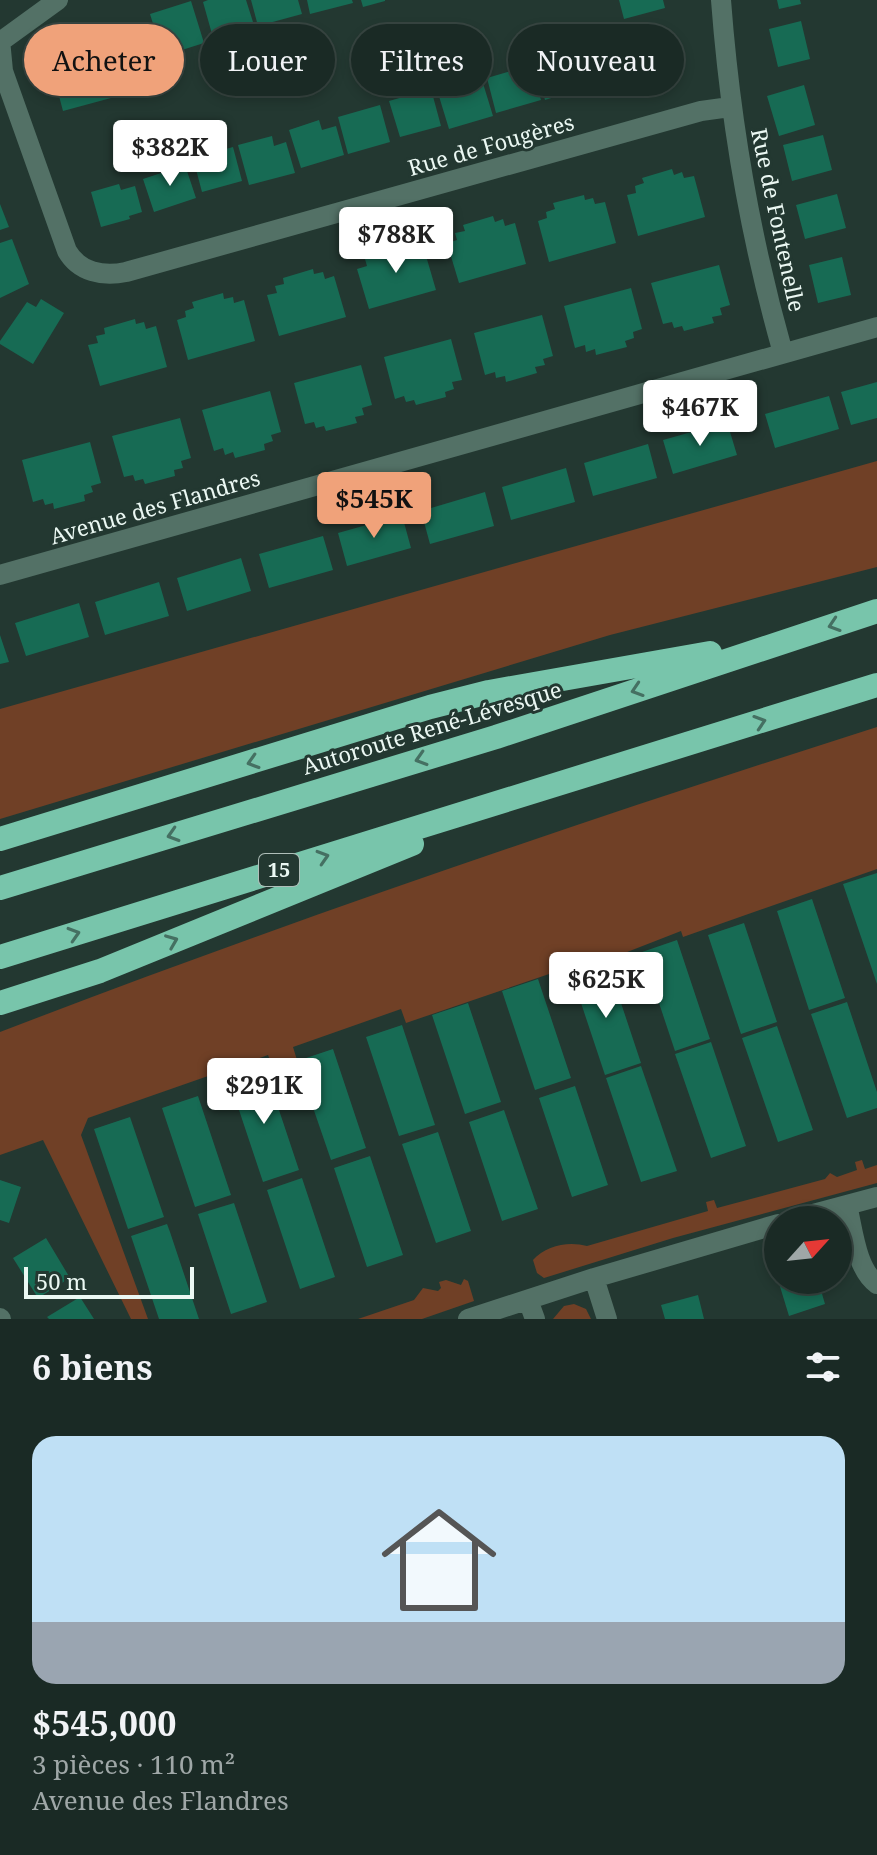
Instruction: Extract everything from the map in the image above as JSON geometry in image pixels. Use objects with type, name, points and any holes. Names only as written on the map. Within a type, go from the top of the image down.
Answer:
[{"type":"highway","name":"Autoroute René-Lévesque","points":[[0,888],[496,737],[877,611]]},
{"type":"highway","points":[[0,839],[397,717],[489,692],[791,639]]},
{"type":"highway","name":"15","points":[[0,957],[877,685]]},
{"type":"highway","points":[[0,1003],[100,971],[559,785]]},
{"type":"street","points":[[0,41],[58,0]]},
{"type":"street","name":"Rue de Fontenelle","points":[[721,0],[730,107],[750,220],[783,353]]},
{"type":"street","name":"Rue de Fougères","points":[[0,41],[3,71],[67,251],[80,266],[104,275],[126,272],[701,111],[730,107]]},
{"type":"street","name":"Avenue des Flandres","points":[[0,575],[877,327]]},
{"type":"street","points":[[843,1206],[877,1197]]},
{"type":"street","points":[[847,1205],[864,1267],[877,1284]]},
{"type":"street","points":[[468,1319],[532,1309],[594,1278],[764,1228]]},
{"type":"street","points":[[594,1278],[607,1319]]},
{"type":"shaded area","points":[[877,461],[877,567],[610,635],[0,819],[0,709]]},
{"type":"shaded area","points":[[877,727],[877,869],[683,937],[681,931],[558,979],[555,972],[406,1023],[401,1009],[293,1047],[297,1060],[273,1068],[268,1055],[88,1118],[81,1135],[148,1319],[131,1319],[43,1140],[0,1155],[0,1032],[436,873]]},
{"type":"shaded area","points":[[862,1160],[865,1169],[877,1165],[877,1183],[792,1206],[764,1206],[764,1213],[544,1278],[537,1273],[533,1260],[551,1248],[565,1244],[587,1246],[708,1211],[706,1202],[714,1200],[717,1208],[825,1179],[830,1173],[837,1177],[857,1170],[855,1162]]},
{"type":"shaded area","points":[[464,1279],[468,1281],[474,1301],[422,1319],[358,1319],[414,1300],[423,1288],[438,1291],[441,1288],[439,1282],[446,1280],[461,1285]]},
{"type":"shaded area","points":[[574,1304],[586,1309],[591,1319],[553,1319],[564,1306]]},
{"type":"building","points":[[246,0],[253,22],[209,24],[203,2]]},
{"type":"building","points":[[251,0],[298,0],[302,14],[257,24]]},
{"type":"building","points":[[307,0],[352,0],[353,3],[310,14]]},
{"type":"building","points":[[361,0],[385,0],[385,1],[363,7]]},
{"type":"building","points":[[619,0],[663,0],[665,8],[624,19]]},
{"type":"building","points":[[777,0],[800,0],[801,4],[779,9]]},
{"type":"building","points":[[191,1],[200,30],[200,44],[184,49],[184,24],[153,24],[150,14]]},
{"type":"building","points":[[801,21],[810,59],[778,67],[769,29]]},
{"type":"building","points":[[508,72],[508,96],[540,96],[541,100],[496,113],[492,96],[492,77]]},
{"type":"building","points":[[804,85],[815,125],[779,136],[767,96]]},
{"type":"building","points":[[59,96],[110,96],[111,98],[63,111]]},
{"type":"building","points":[[406,96],[433,96],[441,126],[400,137],[389,101]]},
{"type":"building","points":[[439,96],[487,96],[493,116],[449,129]]},
{"type":"building","points":[[380,105],[390,142],[348,154],[338,117]]},
{"type":"building","points":[[319,120],[322,130],[336,126],[344,155],[301,168],[289,130]]},
{"type":"building","points":[[823,135],[832,170],[792,181],[783,145]]},
{"type":"building","points":[[272,136],[274,146],[286,142],[295,173],[249,185],[238,145]]},
{"type":"building","points":[[233,147],[242,181],[202,192],[193,158]]},
{"type":"building","points":[[185,165],[196,198],[154,212],[143,179]]},
{"type":"building","points":[[672,169],[674,175],[682,172],[684,178],[694,176],[705,217],[638,236],[627,195],[636,193],[635,186],[644,183],[642,178]]},
{"type":"building","points":[[119,184],[121,190],[135,186],[142,212],[129,216],[130,219],[101,227],[91,192]]},
{"type":"building","points":[[837,194],[846,228],[805,239],[796,205]]},
{"type":"building","points":[[584,195],[585,200],[593,198],[595,204],[605,202],[616,243],[549,262],[538,221],[547,218],[546,212],[555,209],[553,203]]},
{"type":"building","points":[[0,204],[9,227],[0,230]]},
{"type":"building","points":[[493,216],[495,222],[503,219],[505,226],[515,223],[526,264],[459,283],[447,243],[457,240],[455,233],[465,231],[463,225]]},
{"type":"building","points":[[12,239],[29,284],[0,298],[0,243]]},
{"type":"building","points":[[403,242],[405,248],[413,245],[415,251],[424,249],[436,290],[369,309],[357,269],[367,266],[365,259],[374,256],[373,251]]},
{"type":"building","points":[[842,257],[851,295],[818,303],[809,265]]},
{"type":"building","points":[[719,265],[730,305],[720,308],[722,315],[712,317],[714,323],[684,331],[682,326],[674,328],[672,322],[663,324],[651,283]]},
{"type":"building","points":[[313,269],[314,274],[323,272],[325,279],[334,276],[346,317],[279,336],[267,295],[277,293],[275,286],[284,284],[283,278]]},
{"type":"building","points":[[631,288],[642,329],[633,332],[634,338],[625,341],[627,347],[596,355],[595,349],[586,352],[585,345],[575,348],[564,306]]},
{"type":"building","points":[[223,293],[224,299],[233,297],[234,303],[244,300],[255,341],[188,360],[177,320],[186,317],[185,311],[194,308],[192,302]]},
{"type":"building","points":[[41,299],[64,313],[33,364],[0,344],[0,341],[27,302],[36,307]]},
{"type":"building","points":[[542,315],[553,356],[543,359],[545,365],[535,367],[537,373],[506,382],[505,376],[496,378],[495,372],[485,375],[474,333]]},
{"type":"building","points":[[135,319],[136,324],[144,322],[146,329],[156,326],[167,367],[100,386],[88,345],[98,343],[96,336],[105,334],[104,328]]},
{"type":"building","points":[[451,339],[462,380],[452,382],[454,389],[445,392],[446,397],[416,405],[414,400],[406,402],[404,396],[395,399],[384,357]]},
{"type":"building","points":[[361,365],[372,405],[362,408],[364,415],[355,417],[357,423],[326,431],[324,426],[316,428],[314,422],[305,424],[294,383]]},
{"type":"building","points":[[877,382],[877,418],[851,425],[841,392]]},
{"type":"building","points":[[270,391],[281,432],[271,435],[273,441],[264,444],[265,450],[235,458],[233,452],[225,455],[223,448],[214,451],[202,410]]},
{"type":"building","points":[[829,396],[839,429],[775,448],[765,414]]},
{"type":"building","points":[[180,418],[191,458],[181,461],[183,468],[174,470],[175,476],[145,484],[143,479],[135,481],[133,475],[124,477],[112,436]]},
{"type":"building","points":[[727,422],[737,455],[673,474],[663,440]]},
{"type":"building","points":[[90,442],[101,483],[91,486],[93,492],[84,495],[85,501],[54,509],[53,503],[45,505],[43,499],[33,502],[22,460]]},
{"type":"building","points":[[648,444],[657,478],[593,496],[584,463]]},
{"type":"building","points":[[566,468],[575,502],[511,520],[502,487]]},
{"type":"building","points":[[485,492],[494,526],[430,544],[421,511]]},
{"type":"building","points":[[402,515],[411,548],[347,566],[338,533]]},
{"type":"building","points":[[323,536],[333,570],[269,588],[259,554]]},
{"type":"building","points":[[241,558],[251,591],[187,611],[177,578]]},
{"type":"building","points":[[159,582],[169,616],[105,635],[95,602]]},
{"type":"building","points":[[79,603],[89,637],[26,656],[15,623]]},
{"type":"building","points":[[0,635],[9,662],[0,664]]},
{"type":"building","points":[[877,873],[877,984],[843,884]]},
{"type":"building","points":[[812,899],[845,998],[809,1010],[777,911]]},
{"type":"building","points":[[744,923],[777,1022],[741,1034],[708,935]]},
{"type":"building","points":[[677,940],[710,1039],[675,1051],[642,952]]},
{"type":"building","points":[[608,964],[641,1063],[605,1075],[572,976]]},
{"type":"building","points":[[538,979],[571,1078],[535,1090],[502,991]]},
{"type":"building","points":[[847,1002],[877,1092],[877,1108],[847,1118],[811,1014]]},
{"type":"building","points":[[468,1003],[501,1102],[465,1114],[432,1015]]},
{"type":"building","points":[[402,1025],[435,1125],[399,1136],[366,1037]]},
{"type":"building","points":[[777,1026],[813,1130],[778,1142],[742,1038]]},
{"type":"building","points":[[711,1042],[746,1146],[711,1158],[675,1054]]},
{"type":"building","points":[[333,1049],[366,1148],[331,1160],[297,1061]]},
{"type":"building","points":[[641,1066],[677,1171],[641,1182],[606,1078]]},
{"type":"building","points":[[266,1071],[299,1170],[263,1182],[230,1083]]},
{"type":"building","points":[[575,1086],[608,1185],[572,1197],[539,1098]]},
{"type":"building","points":[[198,1096],[231,1195],[195,1207],[162,1108]]},
{"type":"building","points":[[504,1110],[538,1209],[502,1221],[469,1122]]},
{"type":"building","points":[[130,1117],[164,1217],[128,1229],[94,1129]]},
{"type":"building","points":[[438,1132],[471,1231],[436,1243],[402,1144]]},
{"type":"building","points":[[370,1156],[403,1255],[367,1267],[334,1168]]},
{"type":"building","points":[[302,1178],[335,1277],[300,1289],[267,1190]]},
{"type":"building","points":[[0,1180],[21,1187],[9,1223],[0,1220]]},
{"type":"building","points":[[234,1203],[267,1302],[231,1314],[198,1214]]},
{"type":"building","points":[[167,1224],[199,1319],[159,1319],[131,1236]]},
{"type":"building","points":[[46,1238],[70,1278],[38,1298],[13,1258]]},
{"type":"building","points":[[782,1294],[822,1294],[825,1304],[789,1316]]},
{"type":"building","points":[[698,1295],[704,1319],[665,1319],[661,1305]]},
{"type":"building","points":[[80,1297],[94,1319],[47,1317]]}]
